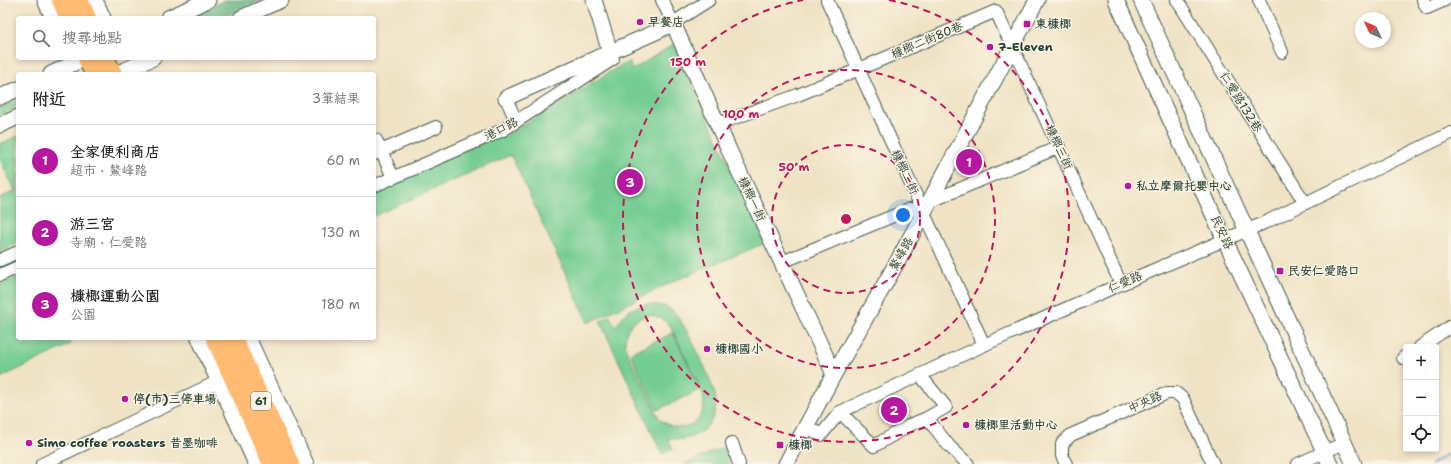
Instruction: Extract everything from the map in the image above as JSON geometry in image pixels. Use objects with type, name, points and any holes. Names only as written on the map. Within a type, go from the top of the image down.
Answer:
[{"type":"highway","points":[[62,0],[69,16]]},
{"type":"highway","points":[[78,0],[85,16]]},
{"type":"highway","points":[[107,60],[121,70]]},
{"type":"highway","points":[[80,62],[92,72]]},
{"type":"highway","name":"61","points":[[217,340],[273,464]]},
{"type":"highway","name":"61","points":[[233,340],[289,464]]},
{"type":"street","points":[[45,0],[53,16]]},
{"type":"street","points":[[95,0],[102,16]]},
{"type":"street","points":[[172,16],[208,0]]},
{"type":"street","points":[[245,16],[281,0]]},
{"type":"street","points":[[594,0],[610,52]]},
{"type":"street","name":"槺榔一街","points":[[662,0],[834,374]]},
{"type":"street","points":[[516,121],[506,98],[658,31],[710,0]]},
{"type":"street","name":"槺榔二街","points":[[827,0],[858,69],[926,207],[984,344]]},
{"type":"street","name":"鰲峰路","points":[[786,464],[1037,0]]},
{"type":"street","name":"民安路","points":[[1116,0],[1327,458]]},
{"type":"street","name":"民安路","points":[[1141,0],[1354,464]]},
{"type":"street","name":"仁愛路132巷","points":[[1177,0],[1305,203]]},
{"type":"street","points":[[1259,0],[1282,52]]},
{"type":"street","points":[[1423,0],[1427,8],[1445,0]]},
{"type":"street","name":"槺榔二街80巷","points":[[718,124],[798,95],[996,10]]},
{"type":"street","name":"槺榔三街","points":[[996,10],[1121,284]]},
{"type":"street","name":"港口路","points":[[376,185],[503,130],[613,59],[610,52]]},
{"type":"street","points":[[121,70],[147,60]]},
{"type":"street","points":[[57,72],[80,62]]},
{"type":"street","points":[[0,98],[16,90]]},
{"type":"street","points":[[393,177],[377,148],[436,127]]},
{"type":"street","name":"仁愛路","points":[[806,426],[821,435],[840,412],[984,344],[1246,230],[1451,133]]},
{"type":"street","points":[[782,262],[910,209],[926,207],[1059,146]]},
{"type":"street","points":[[0,260],[16,253]]},
{"type":"street","points":[[0,275],[16,268]]},
{"type":"street","points":[[1424,344],[1451,326]]},
{"type":"street","points":[[200,340],[256,464]]},
{"type":"street","points":[[249,340],[306,464]]},
{"type":"street","points":[[840,412],[874,446],[912,424],[928,418],[946,406],[920,374]]},
{"type":"street","points":[[42,464],[218,381]]},
{"type":"street","name":"中央路","points":[[1066,464],[1062,456],[1062,444],[1071,435],[1167,393],[1176,393],[1183,399],[1213,464]]},
{"type":"street","points":[[928,418],[949,446],[968,464]]},
{"type":"street","points":[[732,443],[739,464]]},
{"type":"street","points":[[1298,464],[1327,458],[1344,443]]},
{"type":"green space","points":[[224,0],[262,0],[226,16],[196,16]]},
{"type":"green space","points":[[674,44],[765,243],[672,282],[588,323],[511,155],[376,215],[376,188],[502,134],[504,137],[629,61],[632,70]]},
{"type":"green space","points":[[16,101],[16,107],[0,115],[0,108]]},
{"type":"green space","points":[[16,137],[16,244],[0,252],[0,198],[15,191],[0,159],[0,144]]},
{"type":"green space","points":[[16,277],[16,340],[70,340],[71,344],[0,378],[0,284]]},
{"type":"green space","points":[[650,304],[665,307],[673,311],[678,317],[711,382],[716,401],[715,410],[708,426],[694,436],[677,439],[668,438],[673,449],[662,454],[600,321],[610,316],[616,327],[626,313],[634,308]],"holes":[[[650,315],[661,318],[670,325],[702,391],[704,401],[703,411],[699,418],[692,424],[685,427],[676,427],[659,418],[625,345],[625,339],[629,328],[638,319]]]},
{"type":"green space","points":[[673,333],[700,390],[657,410],[630,353]]},
{"type":"green space","points":[[724,447],[729,464],[684,464]]},
{"type":"waterway","points":[[1432,464],[1451,452]]},
{"type":"place","name":"早餐店","points":[[640,22]]},
{"type":"place","name":"東槺榔","points":[[1027,24]]},
{"type":"place","name":"7-Eleven","points":[[990,47]]},
{"type":"place","name":"全家便利商店","points":[[969,162]]},
{"type":"place","name":"槺榔運動公園","points":[[630,182]]},
{"type":"place","name":"私立摩爾托嬰中心","points":[[1128,186]]},
{"type":"place","name":"民安仁愛路口","points":[[1280,271]]},
{"type":"place","name":"槺榔國小","points":[[707,349]]},
{"type":"place","name":"停(市)三停車場","points":[[125,399]]},
{"type":"place","name":"游三宮","points":[[894,410]]},
{"type":"place","name":"槺榔里活動中心","points":[[966,425]]},
{"type":"place","name":"Simo coffee roasters 昔墨咖啡","points":[[29,443]]},
{"type":"place","name":"槺榔","points":[[780,445]]}]
